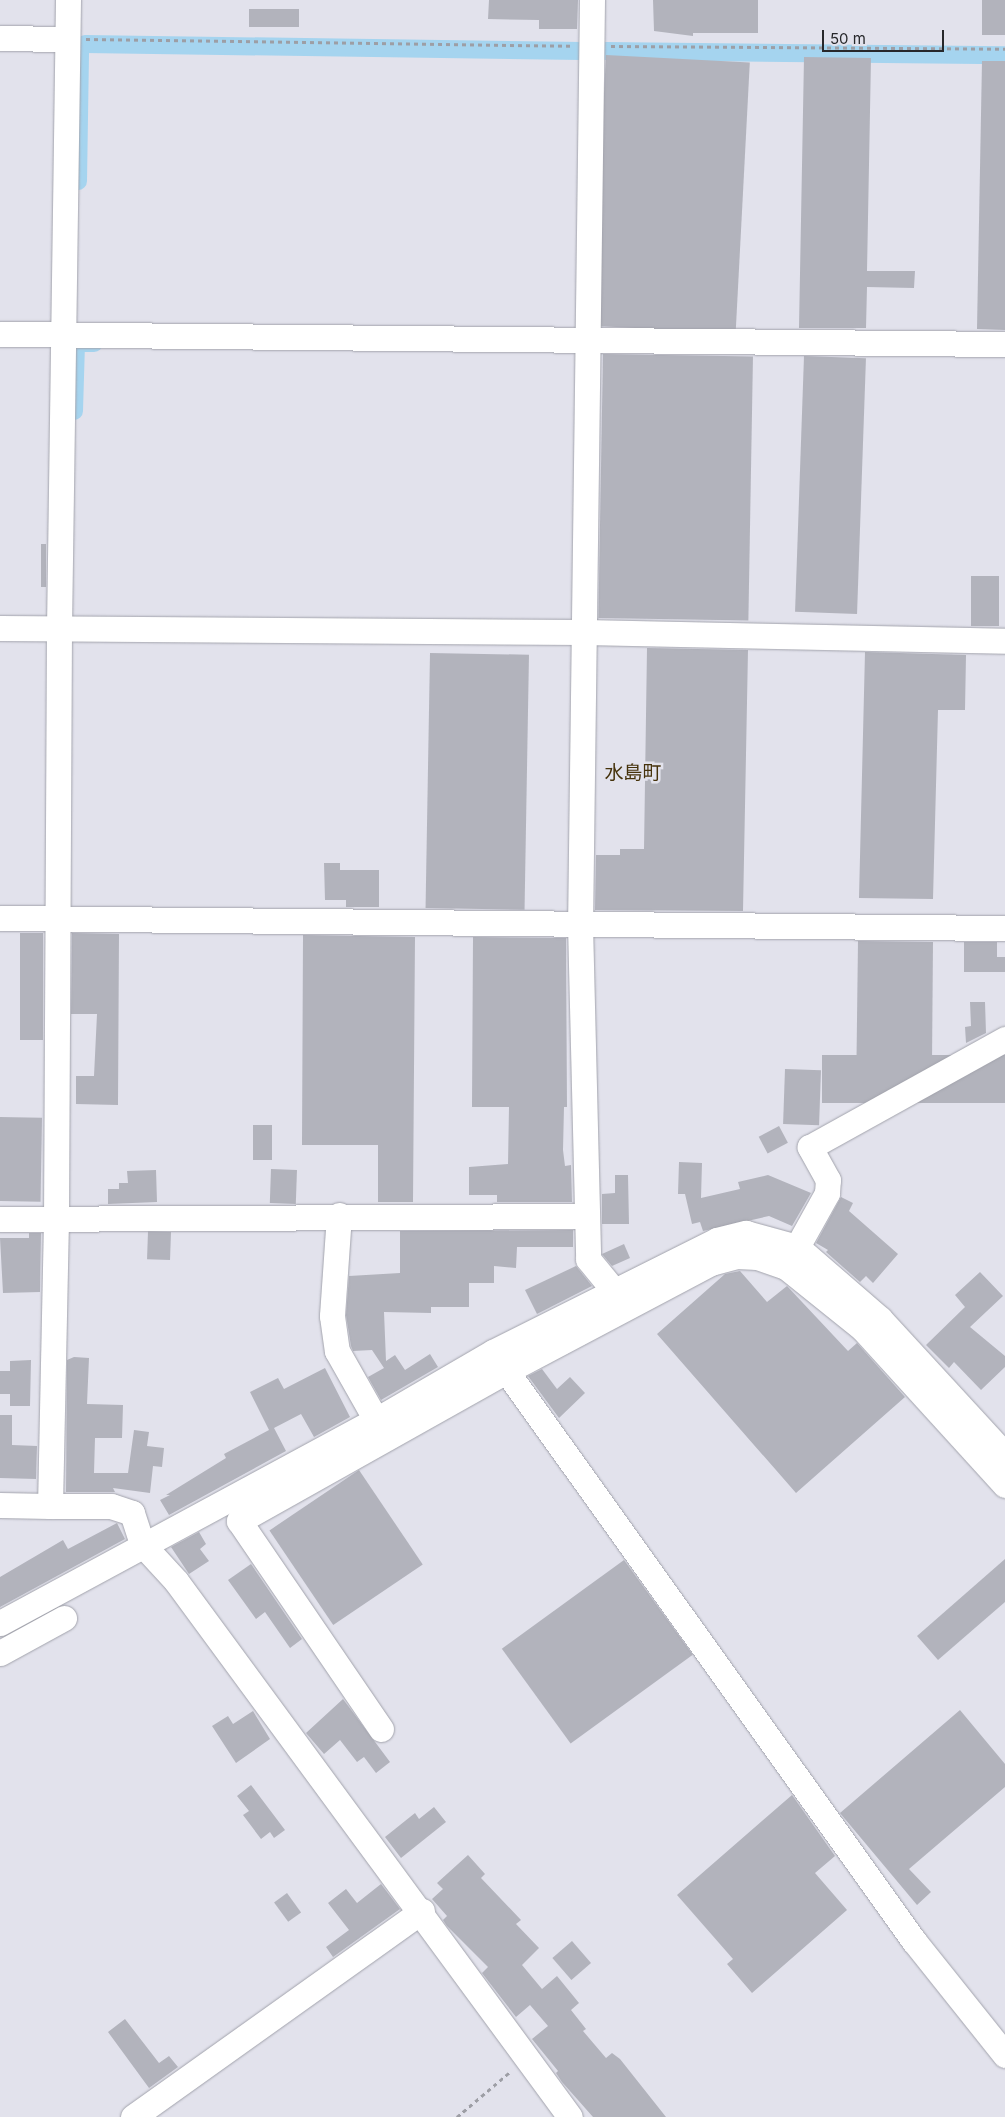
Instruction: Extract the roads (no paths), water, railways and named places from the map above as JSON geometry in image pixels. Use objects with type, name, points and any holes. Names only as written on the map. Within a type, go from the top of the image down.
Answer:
[{"type":"street","points":[[50,1506],[56,1220],[56,919],[68,0]]},
{"type":"street","points":[[592,0],[589,46],[580,924],[588,1259],[615,1292]]},
{"type":"street","points":[[0,38],[67,39]]},
{"type":"street","points":[[0,334],[1005,344]]},
{"type":"street","points":[[0,628],[584,632],[1005,641]]},
{"type":"street","points":[[0,918],[1005,928]]},
{"type":"street","points":[[0,1623],[142,1544],[376,1420],[711,1263],[769,1247],[827,1193],[828,1180],[810,1147],[1005,1039]]},
{"type":"street","points":[[0,1219],[56,1220],[339,1215],[586,1216]]},
{"type":"street","points":[[339,1215],[332,1316],[337,1351],[376,1420]]},
{"type":"street","points":[[381,1729],[239,1522],[615,1292],[717,1240],[746,1233],[880,1318],[1005,1455]]},
{"type":"street","points":[[769,1247],[786,1267],[863,1329],[1005,1485]]},
{"type":"street","points":[[499,1362],[914,1941],[1005,2055]]},
{"type":"street","points":[[0,1505],[111,1506],[132,1513],[142,1544],[176,1581],[422,1911],[570,2117]]},
{"type":"street","points":[[0,1653],[64,1618]]},
{"type":"street","points":[[133,2117],[422,1911]]},
{"type":"waterway","points":[[85,44],[582,51]]},
{"type":"waterway","points":[[606,51],[1005,55]]},
{"type":"waterway","points":[[78,181],[80,52]]},
{"type":"waterway","points":[[74,411],[76,343],[94,343]]},
{"type":"district","name":"水島町","points":[[633,773]]}]
